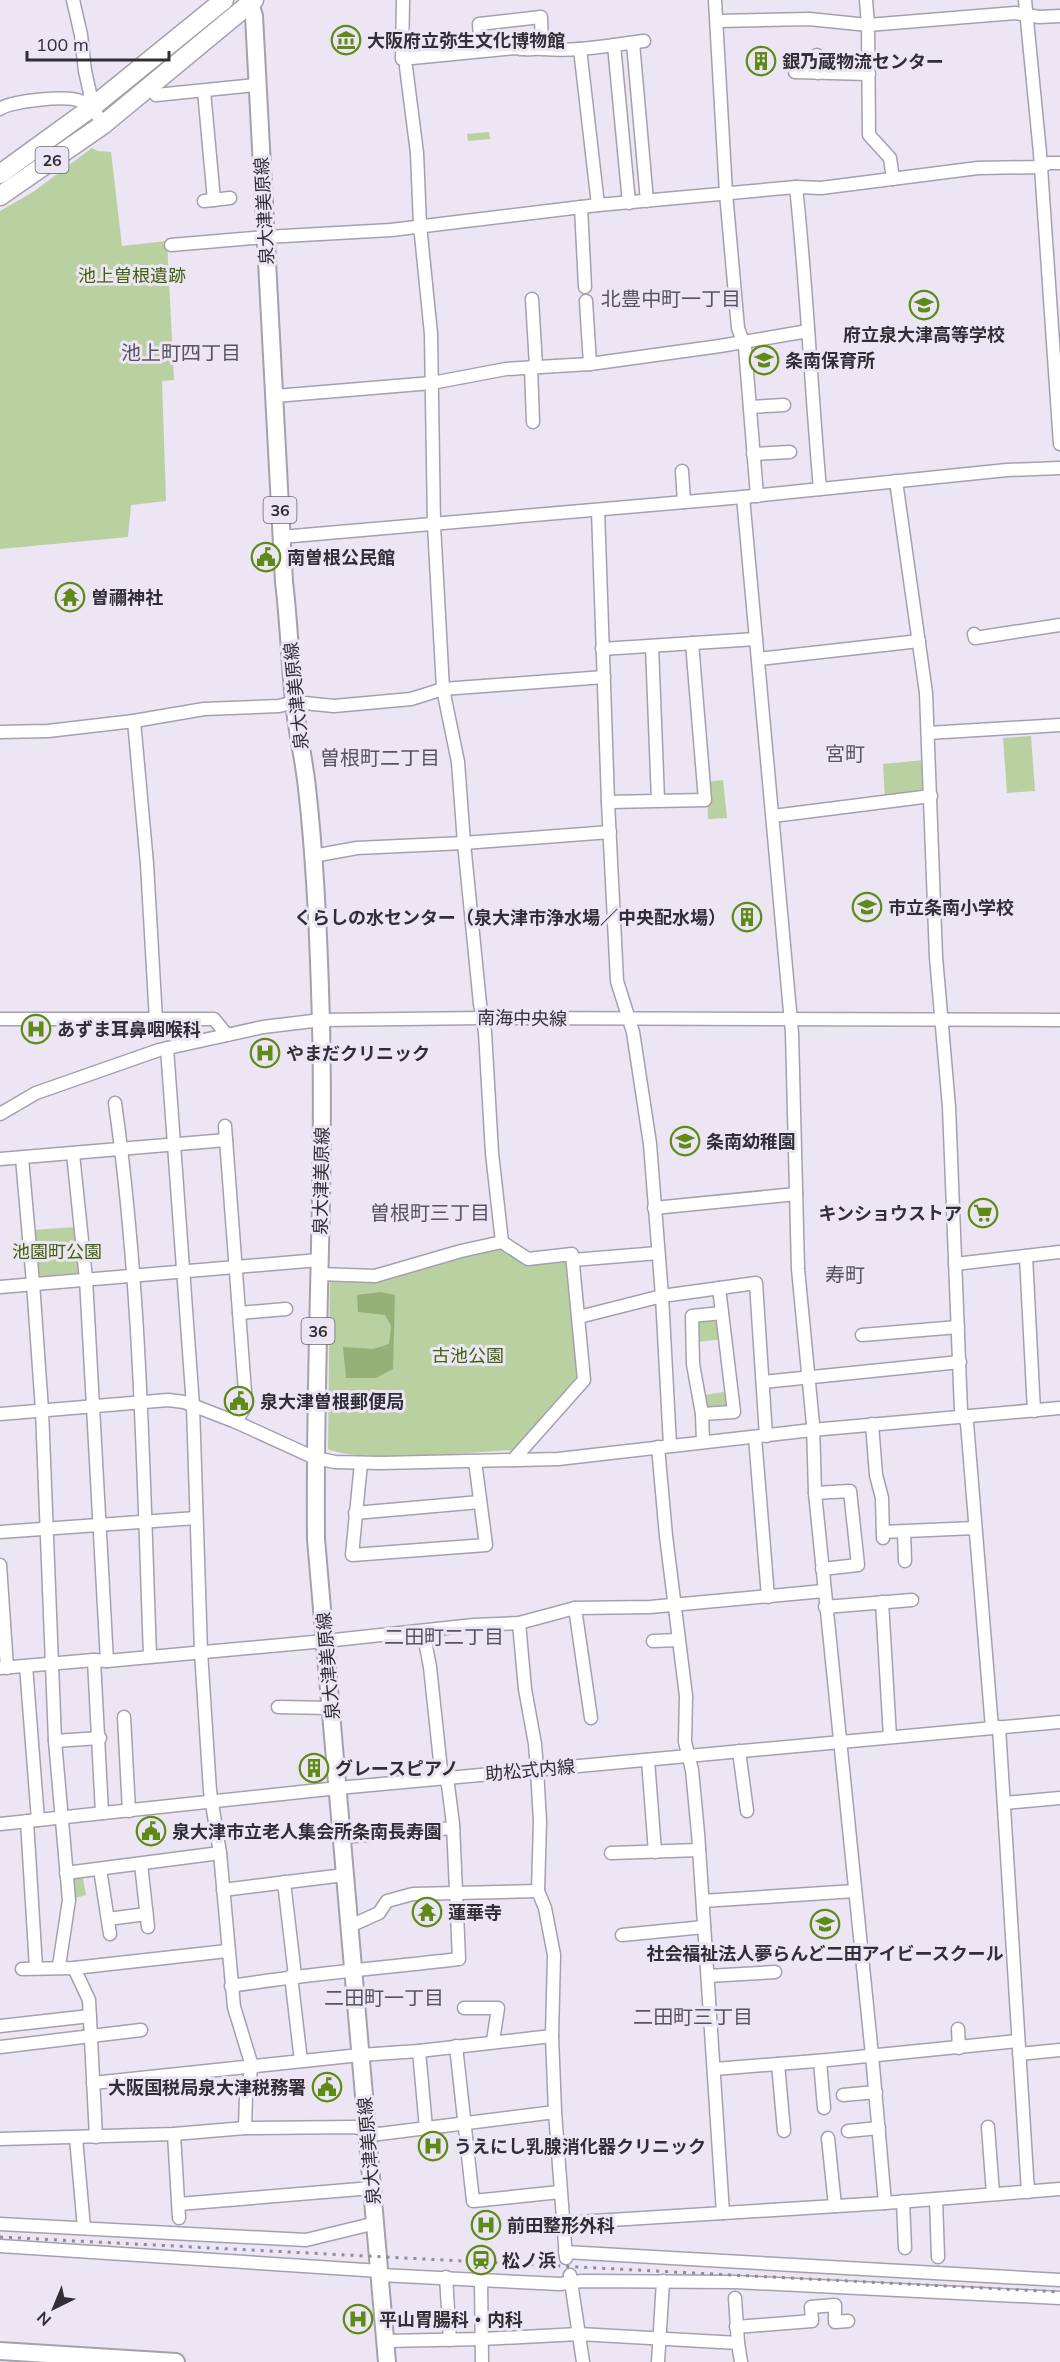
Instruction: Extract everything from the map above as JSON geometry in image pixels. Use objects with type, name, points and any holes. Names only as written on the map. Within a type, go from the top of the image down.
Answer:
[{"type":"highway","name":"26","points":[[0,174],[224,0]]},
{"type":"highway","name":"26","points":[[0,196],[104,124],[251,1]]},
{"type":"main road","name":"泉大津美原線","points":[[251,1],[254,16],[281,537],[294,702],[307,787],[313,856],[321,1020],[316,1539],[387,2362]]},
{"type":"main road","points":[[0,2351],[176,2362]]},
{"type":"street","points":[[73,0],[81,35],[90,106]]},
{"type":"street","points":[[404,0],[402,59],[516,48],[526,51],[542,49],[558,51],[638,42],[647,201]]},
{"type":"street","points":[[715,0],[726,193],[738,328],[744,342],[756,496]]},
{"type":"street","points":[[866,0],[869,135],[890,158],[893,179]]},
{"type":"street","points":[[1025,0],[1040,167],[1060,444]]},
{"type":"street","points":[[717,21],[809,19],[868,25],[1015,13],[1039,17],[1060,16]]},
{"type":"street","points":[[482,51],[479,24],[541,17],[542,49]]},
{"type":"street","points":[[614,45],[629,203]]},
{"type":"street","points":[[580,49],[598,206]]},
{"type":"street","points":[[817,55],[818,73]]},
{"type":"street","points":[[406,67],[417,153],[420,225],[430,324],[434,525],[443,689],[458,762],[492,1154],[502,1242]]},
{"type":"street","points":[[795,72],[869,74]]},
{"type":"street","points":[[153,84],[156,96],[256,84]]},
{"type":"street","points":[[204,92],[215,154],[209,200],[230,198]]},
{"type":"street","points":[[0,110],[5,105],[17,103],[73,98],[90,106],[104,124]]},
{"type":"street","points":[[171,245],[391,230],[581,207],[796,187],[821,188],[978,168],[1040,167],[1049,163],[1060,163]]},
{"type":"street","points":[[796,187],[820,489]]},
{"type":"street","points":[[581,207],[585,287]]},
{"type":"street","points":[[532,299],[538,322],[533,422]]},
{"type":"street","points":[[586,301],[590,364]]},
{"type":"street","points":[[275,396],[432,383],[494,370],[590,364],[744,342],[808,330]]},
{"type":"street","points":[[750,408],[784,405]]},
{"type":"street","points":[[753,454],[790,452]]},
{"type":"street","points":[[281,537],[756,496],[1007,470],[1060,468]]},
{"type":"street","points":[[682,471],[684,502]]},
{"type":"street","points":[[896,481],[919,641],[928,733],[936,957],[949,1107],[961,1411],[967,1423],[975,1528],[1004,1803],[1028,2192]]},
{"type":"street","points":[[743,497],[792,1033],[798,1269],[815,1493],[876,2092],[885,2203]]},
{"type":"street","points":[[598,510],[617,981],[630,1020],[650,1144],[662,1296],[664,1446],[674,1606],[686,1696],[685,1742],[692,1770],[699,1850],[723,2212]]},
{"type":"street","points":[[974,634],[975,638],[1060,625]]},
{"type":"street","points":[[602,649],[756,639]]},
{"type":"street","points":[[759,659],[919,641]]},
{"type":"street","points":[[608,802],[705,800],[692,643]]},
{"type":"street","points":[[652,646],[658,800]]},
{"type":"street","points":[[0,732],[48,731],[134,721],[193,710],[279,706],[294,702],[334,706],[411,699],[443,689],[604,677]]},
{"type":"street","points":[[134,721],[147,864],[156,1020]]},
{"type":"street","points":[[928,733],[1060,725]]},
{"type":"street","points":[[773,816],[931,796]]},
{"type":"street","points":[[313,856],[357,848],[610,832]]},
{"type":"street","name":"南海中央線","points":[[0,1114],[36,1093],[167,1048],[263,1027],[321,1020],[943,1018],[1060,1020]]},
{"type":"street","points":[[0,1019],[214,1019],[227,1035]]},
{"type":"street","points":[[167,1048],[193,1406],[201,1652],[212,1801],[220,1853],[227,1951],[234,2007],[252,2066],[246,2095],[245,2128]]},
{"type":"street","points":[[115,1103],[133,1275],[141,1402],[150,1656]]},
{"type":"street","points":[[225,1126],[246,1404],[236,1422]]},
{"type":"street","points":[[0,1159],[226,1140]]},
{"type":"street","points":[[73,1154],[86,1279],[99,1527],[102,1814]]},
{"type":"street","points":[[22,1158],[42,1410],[55,1741],[69,1900],[59,1966]]},
{"type":"street","points":[[654,1208],[796,1194]]},
{"type":"street","points":[[0,1287],[235,1267],[319,1267],[375,1276],[461,1251],[502,1242],[528,1259],[572,1254],[584,1380],[513,1460]]},
{"type":"street","points":[[955,1264],[1060,1252]]},
{"type":"street","points":[[573,1260],[658,1253]]},
{"type":"street","points":[[1026,1256],[1034,1411]]},
{"type":"street","points":[[579,1317],[662,1296],[756,1283],[763,1382],[761,1436],[768,1597]]},
{"type":"street","points":[[702,1414],[734,1412],[719,1288]]},
{"type":"street","points":[[238,1313],[286,1309]]},
{"type":"street","points":[[703,1442],[702,1414],[693,1364],[692,1316],[722,1313]]},
{"type":"street","points":[[862,1335],[958,1327]]},
{"type":"street","points":[[763,1382],[960,1362]]},
{"type":"street","points":[[0,1414],[168,1400],[184,1402],[236,1422],[315,1458],[335,1462],[361,1463],[558,1459],[812,1430],[1060,1408]]},
{"type":"street","points":[[872,1424],[876,1475],[882,1498],[883,1536],[904,1532],[975,1528]]},
{"type":"street","points":[[361,1463],[352,1555],[486,1545],[475,1461]]},
{"type":"street","points":[[815,1493],[850,1491],[858,1565],[822,1569]]},
{"type":"street","points":[[355,1513],[480,1502]]},
{"type":"street","points":[[0,1532],[99,1527],[196,1518]]},
{"type":"street","points":[[904,1532],[905,1561]]},
{"type":"street","points":[[0,1565],[3,1668],[325,1641],[474,1625],[519,1623],[575,1608],[674,1606],[824,1591]]},
{"type":"street","points":[[825,1607],[912,1600]]},
{"type":"street","points":[[882,1602],[890,1737]]},
{"type":"street","points":[[575,1608],[591,1718]]},
{"type":"street","points":[[519,1623],[525,1689],[535,1744],[537,1770],[540,1821],[538,1891],[545,1908],[554,1955],[552,2036],[555,2112],[566,2255],[732,2260],[1060,2280]]},
{"type":"street","points":[[231,1986],[293,1976],[459,1959],[453,1827],[446,1778],[441,1770],[430,1667],[423,1631]]},
{"type":"street","points":[[653,1641],[678,1640]]},
{"type":"street","points":[[26,1666],[33,1821],[36,1968]]},
{"type":"street","points":[[278,1707],[331,1708]]},
{"type":"street","points":[[124,1717],[129,1811]]},
{"type":"street","name":"助松式内線","points":[[0,1824],[338,1788],[1060,1722]]},
{"type":"street","points":[[55,1741],[100,1738]]},
{"type":"street","points":[[739,1751],[747,1811]]},
{"type":"street","points":[[648,1760],[655,1852]]},
{"type":"street","points":[[1004,1803],[1060,1798]]},
{"type":"street","points":[[342,1837],[453,1827]]},
{"type":"street","points":[[611,1853],[699,1850]]},
{"type":"street","points":[[66,1873],[220,1853]]},
{"type":"street","points":[[141,1863],[148,1927]]},
{"type":"street","points":[[100,1869],[110,1934]]},
{"type":"street","points":[[223,1890],[344,1875]]},
{"type":"street","points":[[284,1882],[301,2061]]},
{"type":"street","points":[[350,1926],[379,1913],[387,1901],[413,1894],[538,1891]]},
{"type":"street","points":[[703,1901],[855,1891]]},
{"type":"street","points":[[108,1919],[146,1914]]},
{"type":"street","points":[[622,1935],[705,1927]]},
{"type":"street","points":[[22,1969],[59,1966],[74,1968],[227,1951]]},
{"type":"street","points":[[74,1968],[89,2000],[96,2137]]},
{"type":"street","points":[[708,1976],[775,1972]]},
{"type":"street","points":[[464,2008],[498,2008],[494,2041]]},
{"type":"street","points":[[0,2026],[90,2016]]},
{"type":"street","points":[[0,2047],[141,2030]]},
{"type":"street","points":[[958,2030],[959,2048]]},
{"type":"street","points":[[93,2083],[552,2036]]},
{"type":"street","points":[[456,2046],[473,2200],[560,2192]]},
{"type":"street","points":[[715,2069],[959,2048],[1019,2047],[1060,2050]]},
{"type":"street","points":[[419,2051],[426,2128]]},
{"type":"street","points":[[820,2061],[824,2108]]},
{"type":"street","points":[[778,2064],[784,2131]]},
{"type":"street","points":[[843,2095],[876,2092]]},
{"type":"street","points":[[0,2139],[174,2134],[245,2128],[355,2127],[367,2132],[379,2133],[555,2112]]},
{"type":"street","points":[[988,2127],[993,2194]]},
{"type":"street","points":[[848,2130],[879,2128]]},
{"type":"street","points":[[174,2134],[179,2218]]},
{"type":"street","points":[[76,2138],[84,2228]]},
{"type":"street","points":[[828,2138],[835,2206]]},
{"type":"street","points":[[179,2204],[372,2188]]},
{"type":"street","points":[[562,2223],[885,2203],[1060,2189]]},
{"type":"street","points":[[936,2199],[938,2257]]},
{"type":"street","points":[[903,2201],[905,2248]]},
{"type":"street","points":[[0,2224],[306,2240],[376,2223]]},
{"type":"street","points":[[0,2246],[561,2284],[571,2279],[732,2282],[1060,2298]]},
{"type":"street","points":[[732,2260],[732,2282]]},
{"type":"street","points":[[446,2277],[450,2340]]},
{"type":"street","points":[[571,2279],[583,2362]]},
{"type":"street","points":[[481,2280],[482,2362]]},
{"type":"street","points":[[658,2362],[663,2281]]},
{"type":"street","points":[[735,2298],[741,2362]]},
{"type":"street","points":[[736,2327],[812,2321],[811,2307],[835,2305],[835,2322],[848,2321]]},
{"type":"street","points":[[386,2341],[579,2334],[738,2343]]},
{"type":"green space","points":[[489,132],[490,139],[468,141],[467,134]]},
{"type":"green space","name":"池上曽根遺跡","points":[[92,148],[111,152],[122,246],[167,241],[174,380],[162,381],[166,501],[131,505],[128,537],[0,549],[0,211],[33,192]]},
{"type":"green space","points":[[1031,736],[1035,791],[1007,793],[1003,738]]},
{"type":"green space","points":[[924,760],[924,795],[885,799],[883,764]]},
{"type":"green space","points":[[723,780],[727,818],[708,819],[707,782]]},
{"type":"green space","name":"池園町公園","points":[[75,1227],[81,1271],[79,1276],[37,1277],[33,1230]]},
{"type":"green space","name":"古池公園","points":[[497,1248],[567,1259],[579,1377],[515,1450],[389,1456],[342,1453],[328,1449],[330,1278]]},
{"type":"green space","points":[[381,1292],[395,1295],[393,1369],[376,1378],[346,1378],[343,1347],[373,1349],[389,1344],[391,1326],[385,1315],[358,1312],[357,1295]]},
{"type":"green space","points":[[721,1318],[723,1339],[698,1342],[695,1321]]},
{"type":"green space","points":[[729,1391],[731,1411],[706,1412],[705,1395]]},
{"type":"green space","points":[[82,1873],[86,1895],[75,1898],[71,1874]]},
{"type":"railway","points":[[0,2237],[1060,2292]]},
{"type":"place","name":"大阪府立弥生文化博物館","points":[[346,40]]},
{"type":"place","name":"銀乃蔵物流センター","points":[[761,61]]},
{"type":"place","name":"府立泉大津高等学校","points":[[924,305]]},
{"type":"place","name":"条南保育所","points":[[764,360]]},
{"type":"place","name":"南曽根公民館","points":[[266,557]]},
{"type":"place","name":"曽禰神社","points":[[70,597]]},
{"type":"place","name":"市立条南小学校","points":[[867,907]]},
{"type":"place","name":"くらしの水センター（泉大津市浄水場／中央配水場）","points":[[747,917]]},
{"type":"place","name":"あずま耳鼻咽喉科","points":[[36,1029]]},
{"type":"place","name":"やまだクリニック","points":[[265,1053]]},
{"type":"place","name":"条南幼稚園","points":[[685,1141]]},
{"type":"place","name":"キンショウストア","points":[[983,1213]]},
{"type":"place","name":"泉大津曽根郵便局","points":[[239,1401]]},
{"type":"place","name":"グレースピアノ","points":[[314,1768]]},
{"type":"place","name":"泉大津市立老人集会所条南長寿園","points":[[151,1831]]},
{"type":"place","name":"蓮華寺","points":[[427,1912]]},
{"type":"place","name":"社会福祉法人夢らんど二田アイビースクール","points":[[825,1924]]},
{"type":"place","name":"大阪国税局泉大津税務署","points":[[327,2087]]},
{"type":"place","name":"うえにし乳腺消化器クリニック","points":[[433,2146]]},
{"type":"place","name":"前田整形外科","points":[[486,2225]]},
{"type":"place","name":"松ノ浜","points":[[481,2260]]},
{"type":"place","name":"平山胃腸科・内科","points":[[358,2319]]},
{"type":"district","name":"北豊中町一丁目","points":[[671,298]]},
{"type":"district","name":"池上町四丁目","points":[[181,352]]},
{"type":"district","name":"宮町","points":[[845,753]]},
{"type":"district","name":"曽根町二丁目","points":[[380,757]]},
{"type":"district","name":"曽根町三丁目","points":[[430,1212]]},
{"type":"district","name":"寿町","points":[[845,1274]]},
{"type":"district","name":"二田町二丁目","points":[[444,1636]]},
{"type":"district","name":"二田町一丁目","points":[[384,1997]]},
{"type":"district","name":"二田町三丁目","points":[[693,2016]]}]
